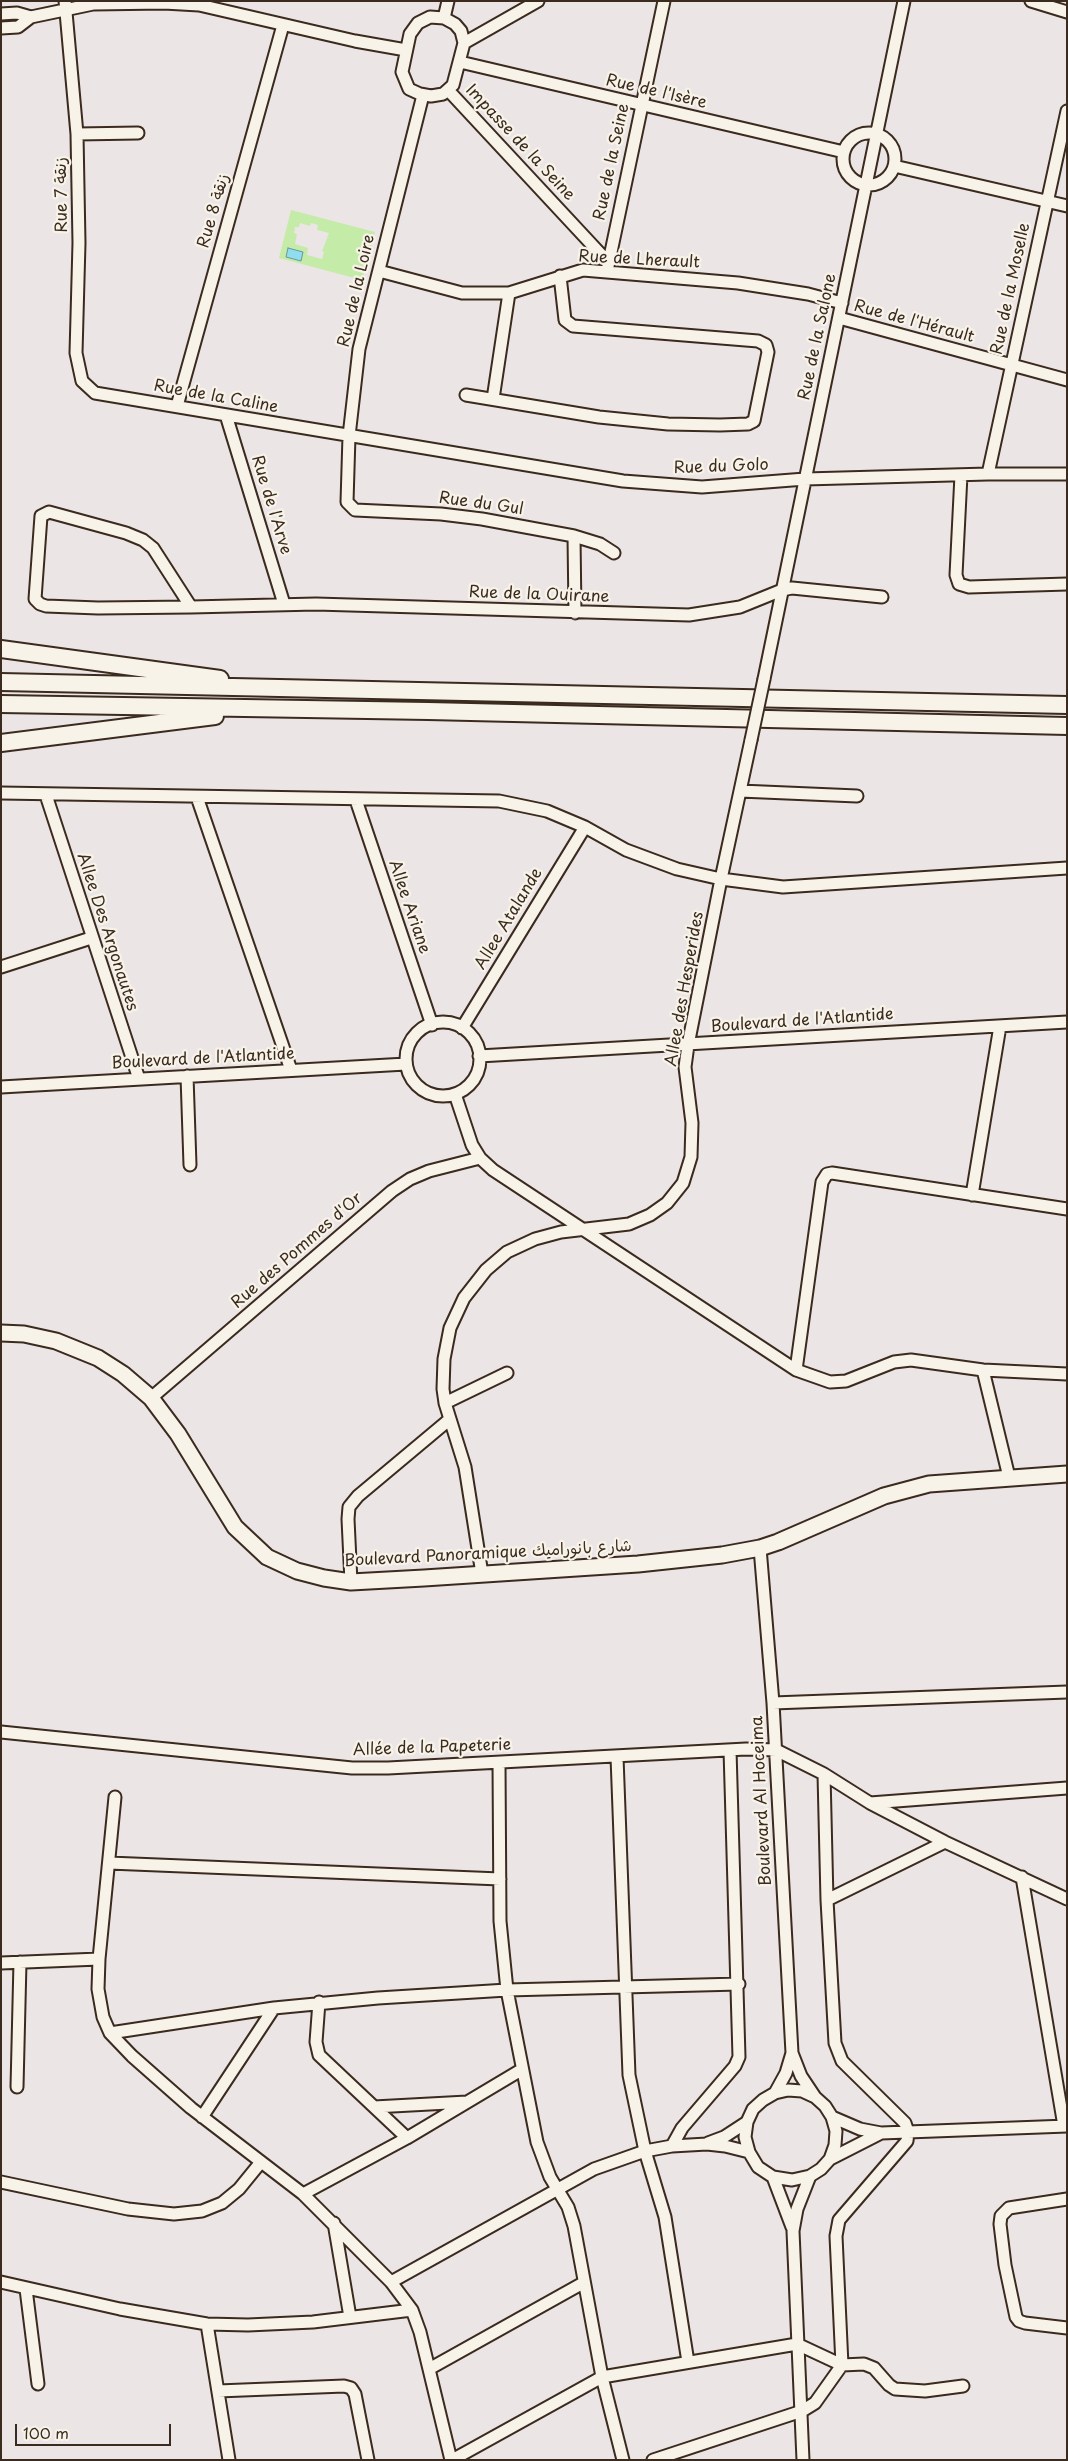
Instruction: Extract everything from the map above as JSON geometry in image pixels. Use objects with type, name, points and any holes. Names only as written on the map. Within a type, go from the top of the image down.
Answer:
[{"type":"highway","points":[[1,649],[302,690]]},
{"type":"highway","points":[[1,682],[302,690],[1067,705]]},
{"type":"highway","points":[[1,704],[428,711],[1067,726]]},
{"type":"highway","points":[[1,743],[266,709]]},
{"type":"main road","name":"Boulevard Panoramique شارع بانوراميك","points":[[1,1333],[24,1334],[56,1341],[98,1358],[152,1398],[178,1434],[234,1527],[268,1557],[297,1571],[351,1582],[696,1559],[760,1548],[800,1534],[884,1496],[929,1484],[1067,1474]]},
{"type":"street","points":[[444,18],[448,1]]},
{"type":"street","points":[[464,43],[538,1]]},
{"type":"street","name":"Rue de la Seine","points":[[608,267],[664,1]]},
{"type":"street","name":"Rue de la Salone","points":[[751,740],[904,1]]},
{"type":"street","points":[[1031,1],[1067,12]]},
{"type":"street","points":[[1,28],[18,26],[31,17],[65,5],[130,2],[198,3],[283,25],[406,50]]},
{"type":"street","name":"Rue 7 زنقة","points":[[65,5],[76,134],[79,243],[76,353],[82,381]]},
{"type":"street","points":[[1,14],[17,13],[31,17]]},
{"type":"street","points":[[430,17],[444,18],[458,27],[464,43],[455,81],[448,90],[439,96],[423,95],[409,89],[402,72],[410,34],[418,23],[430,17]]},
{"type":"street","name":"Rue 8 زنقة","points":[[177,406],[283,25]]},
{"type":"street","name":"Rue de l'Isère","points":[[460,62],[844,152]]},
{"type":"street","name":"Impasse de la Seine","points":[[448,90],[608,267]]},
{"type":"street","name":"Rue de la Loire","points":[[347,498],[349,436],[359,349],[423,95]]},
{"type":"street","name":"Rue de la Moselle","points":[[988,474],[1067,111]]},
{"type":"street","points":[[76,134],[138,133]]},
{"type":"street","points":[[870,133],[876,134],[888,141],[892,146],[895,159],[894,166],[884,181],[866,185],[850,176],[844,165],[844,152],[851,140],[856,136],[870,133]]},
{"type":"street","points":[[894,166],[1067,206]]},
{"type":"street","name":"Rue de Lherault","points":[[379,271],[455,293],[509,293],[560,276],[583,270],[608,267],[738,283],[808,294],[842,302]]},
{"type":"street","points":[[466,395],[599,417],[668,424],[739,424],[754,421],[768,352],[766,345],[758,341],[574,326],[565,320],[560,276]]},
{"type":"street","points":[[493,399],[509,293]]},
{"type":"street","name":"Rue de l'Hérault","points":[[839,318],[1067,380]]},
{"type":"street","name":"Rue de la Caline","points":[[82,381],[96,392],[108,396],[349,436]]},
{"type":"street","name":"Rue de l'Arve","points":[[226,415],[284,604]]},
{"type":"street","name":"Rue du Golo","points":[[349,436],[623,481],[702,487],[805,479],[961,474],[1067,474]]},
{"type":"street","points":[[961,474],[956,575],[959,584],[969,588],[1067,584]]},
{"type":"street","name":"Rue du Gul","points":[[347,498],[349,506],[355,510],[482,518],[574,536],[600,544],[614,553]]},
{"type":"street","name":"Rue de la Ouirane","points":[[191,607],[153,548],[142,540],[126,532],[50,512],[40,516],[35,598],[40,604],[98,608],[191,607],[284,604],[689,616],[740,607],[782,590],[802,588],[882,597]]},
{"type":"street","points":[[574,536],[575,613]]},
{"type":"street","name":"Allee des Hesperides","points":[[482,1574],[465,1467],[445,1403],[443,1389],[444,1359],[450,1328],[464,1298],[486,1270],[507,1252],[535,1239],[561,1232],[630,1224],[650,1215],[667,1203],[683,1183],[690,1157],[692,1123],[686,1067],[688,1045],[751,740]]},
{"type":"street","points":[[740,791],[857,796]]},
{"type":"street","points":[[1,793],[499,801],[547,811],[585,827],[626,850],[677,869],[721,879],[758,884],[805,887],[1067,868]]},
{"type":"street","name":"Allee Des Argonautes","points":[[46,795],[91,938],[139,1079]]},
{"type":"street","points":[[197,797],[291,1070]]},
{"type":"street","name":"Allee Ariane","points":[[356,800],[432,1024]]},
{"type":"street","name":"Allee Atalande","points":[[462,1028],[585,827]]},
{"type":"street","points":[[1,967],[91,938]]},
{"type":"street","name":"Boulevard de l'Atlantide","points":[[479,1056],[1067,1022]]},
{"type":"street","points":[[446,1023],[462,1028],[473,1039],[479,1056],[474,1078],[467,1086],[455,1094],[437,1096],[423,1090],[413,1080],[406,1064],[407,1050],[413,1038],[432,1024],[446,1023]]},
{"type":"street","points":[[972,1195],[1000,1026]]},
{"type":"street","name":"Boulevard de l'Atlantide","points":[[1,1087],[406,1064]]},
{"type":"street","points":[[187,1076],[190,1165]]},
{"type":"street","points":[[455,1094],[472,1145],[480,1158],[493,1170],[796,1370],[830,1382],[846,1381],[887,1364],[911,1360],[982,1370],[1067,1374]]},
{"type":"street","name":"Rue des Pommes d'Or","points":[[152,1398],[392,1191],[410,1179],[429,1171],[480,1158]]},
{"type":"street","points":[[796,1370],[822,1182],[828,1174],[832,1173],[1067,1209]]},
{"type":"street","points":[[982,1370],[1009,1477]]},
{"type":"street","points":[[445,1403],[507,1373]]},
{"type":"street","points":[[351,1582],[349,1507],[358,1496],[450,1419]]},
{"type":"street","name":"Boulevard Al Hoceima","points":[[760,1548],[776,1750],[792,2053],[801,2076],[815,2097]]},
{"type":"street","points":[[773,1703],[859,1698],[1067,1692]]},
{"type":"street","name":"Allée de la Papeterie","points":[[1,1732],[352,1768],[499,1763],[730,1750],[776,1750]]},
{"type":"street","points":[[672,2146],[682,2128],[738,2062],[741,2047],[730,1750]]},
{"type":"street","points":[[776,1750],[824,1774],[870,1803],[944,1842],[1067,1899]]},
{"type":"street","points":[[617,1757],[629,2075],[645,2151],[665,2217],[688,2362]]},
{"type":"street","points":[[499,1763],[500,1921],[507,1990],[521,2070],[537,2142],[543,2160],[568,2206],[574,2226],[583,2283],[602,2377],[623,2460]]},
{"type":"street","points":[[653,2460],[802,2411],[815,2403],[842,2365],[837,2226],[844,2211],[903,2146],[908,2132],[905,2123],[842,2061],[838,2053],[827,1900],[824,1774]]},
{"type":"street","points":[[870,1803],[1067,1788]]},
{"type":"street","points":[[115,1798],[99,1960],[98,1989],[103,2017],[110,2033],[132,2056],[202,2117],[303,2194],[391,2282],[412,2310],[429,2369],[451,2460],[602,2377],[797,2344],[842,2365],[870,2366],[879,2372],[889,2385],[908,2391],[963,2386]]},
{"type":"street","points":[[827,1900],[944,1842]]},
{"type":"street","points":[[109,1863],[500,1879]]},
{"type":"street","points":[[832,2117],[860,2129],[881,2133],[1065,2126],[1022,1877]]},
{"type":"street","points":[[1,1963],[99,1960]]},
{"type":"street","points":[[17,2087],[20,1962]]},
{"type":"street","points":[[110,2033],[319,2002],[507,1990],[739,1984]]},
{"type":"street","points":[[319,2002],[316,2042],[319,2056],[407,2138]]},
{"type":"street","points":[[202,2117],[274,2008]]},
{"type":"street","name":"Boulevard Al Hoceima","points":[[774,2093],[786,2073],[792,2053]]},
{"type":"street","points":[[303,2194],[407,2138],[521,2070]]},
{"type":"street","points":[[795,2091],[815,2097],[825,2106],[832,2117],[836,2131],[835,2145],[830,2158],[821,2169],[810,2176],[792,2180],[773,2177],[758,2167],[749,2152],[745,2137],[747,2122],[753,2110],[774,2093],[795,2091]]},
{"type":"street","points":[[374,2107],[469,2102]]},
{"type":"street","points":[[707,2144],[724,2137],[747,2122]]},
{"type":"street","points":[[830,2158],[881,2133]]},
{"type":"street","points":[[391,2282],[594,2169],[645,2151],[672,2146],[707,2144],[749,2152]]},
{"type":"street","points":[[1,2182],[128,2209],[174,2214],[202,2211],[222,2203],[239,2189],[261,2162]]},
{"type":"street","points":[[803,2460],[793,2231],[797,2209],[810,2176]]},
{"type":"street","points":[[773,2177],[793,2231]]},
{"type":"street","points":[[1067,2199],[1009,2208],[1001,2216],[1000,2224],[1007,2279],[1016,2317],[1019,2321],[1026,2323],[1067,2328]]},
{"type":"street","points":[[334,2223],[350,2317]]},
{"type":"street","points":[[1,2282],[129,2311],[207,2324],[257,2325],[412,2310]]},
{"type":"street","points":[[429,2369],[583,2283]]},
{"type":"street","points":[[26,2289],[38,2384]]},
{"type":"street","points":[[207,2324],[229,2460]]},
{"type":"street","points":[[218,2391],[344,2386],[351,2388],[355,2394],[368,2460]]},
{"type":"green space","points":[[291,210],[375,232],[362,280],[279,258]],"holes":[[[300,223],[310,226],[311,223],[318,225],[317,230],[329,233],[322,251],[324,252],[322,259],[307,255],[308,248],[295,244],[297,234],[294,233],[295,227],[299,227]]]},
{"type":"water","points":[[288,248],[303,252],[301,261],[286,257]]}]
